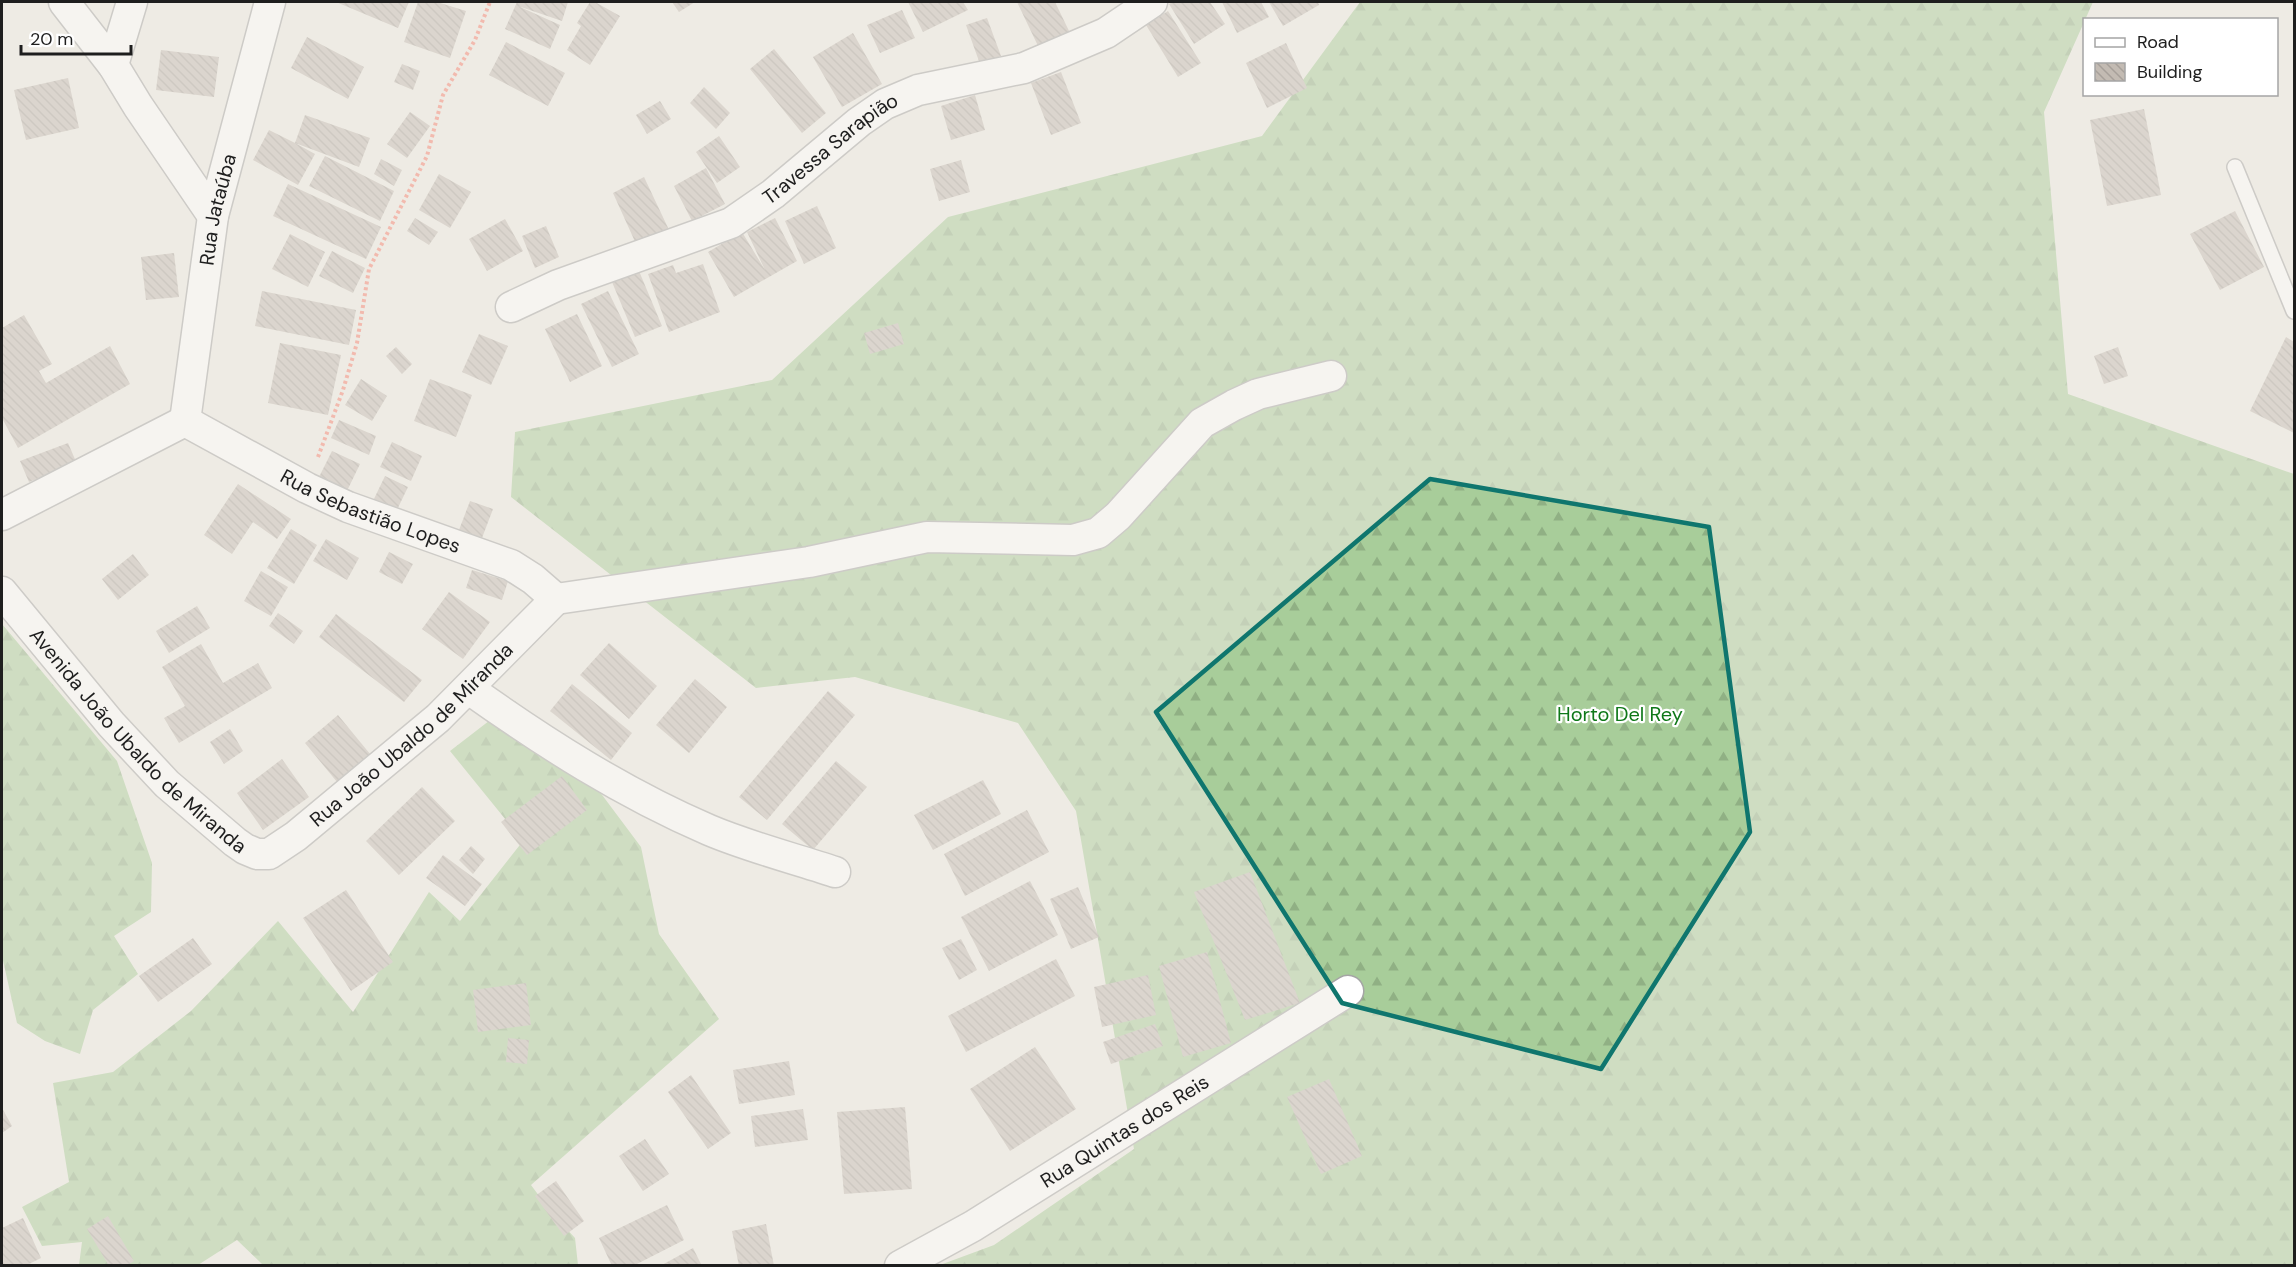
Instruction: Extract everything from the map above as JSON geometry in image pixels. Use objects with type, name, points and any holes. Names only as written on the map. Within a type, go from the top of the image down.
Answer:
[{"type":"street","points":[[64,2],[113,65],[213,216]]},
{"type":"street","points":[[113,65],[132,2]]},
{"type":"street","name":"Rua Jataúba","points":[[185,421],[213,216],[270,2]]},
{"type":"street","name":"Travessa Sarapião","points":[[511,307],[558,285],[731,223],[773,194],[859,122],[885,104],[918,90],[1024,68],[1106,33],[1152,2]]},
{"type":"street","points":[[556,599],[809,562],[927,537],[1073,540],[1098,533],[1118,516],[1202,423],[1258,394],[1331,376]]},
{"type":"street","points":[[2,515],[185,421]]},
{"type":"street","name":"Rua Sebastião Lopes","points":[[185,421],[307,488],[348,507],[415,533],[511,565],[533,579],[556,599]]},
{"type":"street","name":"Avenida João Ubaldo de Miranda","points":[[2,592],[111,724],[167,784],[235,842],[257,854]]},
{"type":"street","name":"Rua João Ubaldo de Miranda","points":[[257,854],[269,854],[296,837],[438,718],[556,599]]},
{"type":"street","points":[[469,689],[540,739],[632,794],[711,831],[835,872]]},
{"type":"street","name":"Rua Quintas dos Reis","points":[[900,1266],[973,1226],[1348,992]]},
{"type":"lane","points":[[2235,167],[2295,310]]},
{"type":"path","points":[[307,488],[343,390],[357,343],[369,269],[427,156],[443,95],[475,40],[490,2]]},
{"type":"highlighted area","points":[[1430,479],[1709,527],[1750,832],[1601,1069],[1342,1003],[1156,712]]},
{"type":"green space","name":"Horto Del Rey","points":[[1360,2],[2093,2],[2086,18],[2083,18],[2083,24],[2044,112],[2068,394],[2294,474],[2294,1265],[940,1265],[994,1245],[1134,1149],[1076,811],[1018,723],[855,677],[756,688],[511,497],[515,432],[772,380],[948,217],[1262,136]]},
{"type":"green space","points":[[2,624],[117,761],[152,863],[151,912],[114,936],[138,974],[93,1010],[80,1054],[45,1041],[17,1023],[2,956]]},
{"type":"green space","points":[[515,701],[576,760],[641,847],[659,934],[719,1019],[531,1185],[551,1212],[575,1238],[578,1265],[263,1265],[237,1240],[198,1265],[79,1265],[82,1242],[42,1246],[22,1207],[69,1182],[53,1083],[113,1072],[191,1011],[278,921],[353,1012],[429,892],[460,921],[523,841],[450,751]]},
{"type":"building","points":[[336,2],[409,2],[398,28]]},
{"type":"building","points":[[418,2],[437,2],[466,11],[450,58],[404,42]]},
{"type":"building","points":[[517,2],[568,2],[562,21],[518,6],[560,25],[550,49],[505,29]]},
{"type":"building","points":[[590,2],[595,2],[620,16],[590,65],[567,50],[581,26],[577,23]]},
{"type":"building","points":[[672,2],[695,2],[679,12]]},
{"type":"building","points":[[908,2],[963,2],[968,10],[923,32]]},
{"type":"building","points":[[1017,2],[1055,2],[1070,33],[1039,48]]},
{"type":"building","points":[[1173,2],[1210,2],[1225,24],[1194,44],[1169,4]]},
{"type":"building","points":[[1222,2],[1261,2],[1269,17],[1237,33]]},
{"type":"building","points":[[1269,2],[1318,2],[1319,5],[1283,26]]},
{"type":"building","points":[[902,10],[915,38],[880,53],[867,25]]},
{"type":"building","points":[[1168,11],[1201,63],[1178,77],[1146,25]]},
{"type":"building","points":[[987,18],[1001,56],[980,64],[966,25]]},
{"type":"building","points":[[853,33],[882,84],[842,107],[813,57]]},
{"type":"building","points":[[307,37],[364,67],[348,99],[291,68]]},
{"type":"building","points":[[506,42],[565,73],[548,106],[489,75]]},
{"type":"building","points":[[1286,43],[1307,88],[1267,108],[1246,63]]},
{"type":"building","points":[[774,49],[826,113],[802,133],[750,69]]},
{"type":"building","points":[[161,50],[219,57],[214,97],[156,90]]},
{"type":"building","points":[[402,64],[420,71],[413,90],[394,82]]},
{"type":"building","points":[[1061,72],[1081,123],[1051,135],[1031,83]]},
{"type":"building","points":[[68,78],[79,128],[26,140],[14,90]]},
{"type":"building","points":[[704,87],[730,113],[716,129],[690,103]]},
{"type":"building","points":[[975,95],[985,130],[951,140],[941,106]]},
{"type":"building","points":[[660,101],[671,119],[647,134],[636,115]]},
{"type":"building","points":[[2144,109],[2161,195],[2107,206],[2090,120]]},
{"type":"building","points":[[410,112],[430,126],[407,158],[387,144]]},
{"type":"building","points":[[305,115],[370,138],[359,167],[295,143]]},
{"type":"building","points":[[269,130],[315,154],[298,185],[253,160]]},
{"type":"building","points":[[719,136],[740,167],[717,183],[696,152]]},
{"type":"building","points":[[325,156],[394,191],[380,221],[309,186]]},
{"type":"building","points":[[381,159],[402,170],[394,186],[374,174]]},
{"type":"building","points":[[961,160],[970,192],[939,201],[930,169]]},
{"type":"building","points":[[706,168],[725,204],[692,221],[674,186]]},
{"type":"building","points":[[439,174],[471,192],[450,228],[419,210]]},
{"type":"building","points":[[644,177],[670,232],[637,246],[613,193]]},
{"type":"building","points":[[288,184],[381,227],[366,259],[273,216]]},
{"type":"building","points":[[817,206],[836,248],[804,264],[785,221]]},
{"type":"building","points":[[2235,211],[2264,267],[2220,290],[2190,234]]},
{"type":"building","points":[[415,218],[438,232],[429,245],[407,231]]},
{"type":"building","points":[[775,218],[797,261],[734,297],[708,252],[742,232],[765,270],[747,232]]},
{"type":"building","points":[[505,219],[523,251],[487,271],[469,239]]},
{"type":"building","points":[[546,226],[559,257],[535,268],[522,236]]},
{"type":"building","points":[[290,234],[325,252],[308,287],[272,269]]},
{"type":"building","points":[[332,251],[365,268],[353,293],[319,276]]},
{"type":"building","points":[[174,253],[179,297],[146,300],[141,257]]},
{"type":"building","points":[[703,264],[720,312],[669,332],[648,274],[673,265],[676,273]]},
{"type":"building","points":[[639,271],[662,326],[635,337],[612,282]]},
{"type":"building","points":[[262,291],[356,310],[349,345],[255,326]]},
{"type":"building","points":[[608,291],[639,354],[612,367],[581,304]]},
{"type":"building","points":[[577,314],[602,366],[570,382],[545,329]]},
{"type":"building","points":[[24,315],[52,364],[39,371],[46,383],[110,346],[130,384],[18,448],[2,418],[2,328]]},
{"type":"building","points":[[898,323],[904,344],[870,354],[864,333]]},
{"type":"building","points":[[479,334],[508,346],[491,385],[462,372]]},
{"type":"building","points":[[2286,337],[2294,342],[2294,433],[2250,411]]},
{"type":"building","points":[[280,343],[341,355],[328,415],[268,403]]},
{"type":"building","points":[[396,347],[412,364],[402,374],[386,356]]},
{"type":"building","points":[[2118,347],[2128,376],[2104,384],[2094,356]]},
{"type":"building","points":[[361,379],[387,396],[372,421],[345,405]]},
{"type":"building","points":[[430,379],[472,395],[456,437],[414,421]]},
{"type":"building","points":[[339,420],[376,436],[369,455],[331,438]]},
{"type":"building","points":[[392,442],[422,456],[411,481],[380,467]]},
{"type":"building","points":[[68,443],[77,464],[29,482],[20,461]]},
{"type":"building","points":[[332,451],[360,464],[346,493],[318,479]]},
{"type":"building","points":[[385,476],[408,487],[395,514],[372,503]]},
{"type":"building","points":[[238,484],[291,519],[277,539],[253,522],[232,554],[204,535]]},
{"type":"building","points":[[470,501],[493,509],[482,538],[459,530]]},
{"type":"building","points":[[291,529],[317,545],[294,584],[267,568]]},
{"type":"building","points":[[326,539],[359,558],[347,580],[313,561]]},
{"type":"building","points":[[389,552],[413,564],[402,584],[379,572]]},
{"type":"building","points":[[133,554],[149,575],[118,600],[102,579]]},
{"type":"building","points":[[472,570],[508,581],[502,600],[466,588]]},
{"type":"building","points":[[261,571],[288,587],[271,616],[244,601]]},
{"type":"building","points":[[449,592],[490,622],[463,659],[422,629]]},
{"type":"building","points":[[197,606],[210,628],[169,653],[156,631]]},
{"type":"building","points":[[278,613],[303,631],[294,644],[269,626]]},
{"type":"building","points":[[336,614],[422,680],[404,702],[319,637]]},
{"type":"building","points":[[609,643],[657,686],[629,719],[580,675]]},
{"type":"building","points":[[201,644],[223,683],[258,663],[272,688],[179,743],[164,718],[185,706],[162,667]]},
{"type":"building","points":[[695,679],[727,707],[689,753],[656,725]]},
{"type":"building","points":[[572,684],[632,733],[611,760],[550,711]]},
{"type":"building","points":[[828,691],[855,715],[767,820],[739,797]]},
{"type":"building","points":[[338,715],[375,760],[342,788],[305,743]]},
{"type":"building","points":[[230,729],[243,751],[224,764],[210,742]]},
{"type":"building","points":[[282,759],[309,797],[263,830],[237,793]]},
{"type":"building","points":[[836,761],[867,787],[813,850],[782,824]]},
{"type":"building","points":[[562,776],[587,810],[527,855],[501,822]]},
{"type":"building","points":[[983,780],[1001,814],[933,850],[914,815]]},
{"type":"building","points":[[422,787],[455,821],[399,875],[366,841]]},
{"type":"building","points":[[1027,810],[1049,852],[965,896],[944,854]]},
{"type":"building","points":[[471,846],[485,859],[473,874],[459,860]]},
{"type":"building","points":[[443,855],[482,884],[465,906],[426,878]]},
{"type":"building","points":[[1250,872],[1300,1003],[1245,1020],[1194,892]]},
{"type":"building","points":[[1030,881],[1058,935],[989,971],[961,917]]},
{"type":"building","points":[[1078,887],[1099,937],[1071,949],[1050,899]]},
{"type":"building","points":[[346,890],[393,962],[351,991],[303,918]]},
{"type":"building","points":[[193,938],[212,964],[158,1002],[139,976]]},
{"type":"building","points":[[961,939],[977,970],[959,980],[942,948]]},
{"type":"building","points":[[1207,952],[1231,1043],[1183,1057],[1159,966]]},
{"type":"building","points":[[1056,959],[1075,996],[966,1052],[948,1016]]},
{"type":"building","points":[[1148,975],[1156,1015],[1102,1027],[1094,987]]},
{"type":"building","points":[[526,983],[531,1025],[478,1032],[473,990]]},
{"type":"building","points":[[1155,1024],[1163,1046],[1111,1064],[1103,1042]]},
{"type":"building","points":[[508,1038],[529,1040],[527,1064],[506,1062]]},
{"type":"building","points":[[1035,1047],[1076,1109],[1010,1151],[970,1089]]},
{"type":"building","points":[[789,1061],[795,1095],[739,1104],[733,1070]]},
{"type":"building","points":[[691,1075],[731,1133],[708,1149],[668,1092]]},
{"type":"building","points":[[1329,1079],[1362,1156],[1321,1174],[1287,1097]]},
{"type":"building","points":[[905,1107],[912,1189],[844,1194],[837,1112]]},
{"type":"building","points":[[2,1108],[12,1126],[2,1133]]},
{"type":"building","points":[[803,1109],[808,1140],[755,1147],[751,1116]]},
{"type":"building","points":[[645,1139],[669,1174],[643,1191],[619,1156]]},
{"type":"building","points":[[556,1181],[584,1221],[564,1236],[535,1196]]},
{"type":"building","points":[[667,1205],[684,1240],[633,1266],[612,1266],[599,1238]]},
{"type":"building","points":[[108,1216],[134,1261],[126,1266],[109,1266],[87,1229]]},
{"type":"building","points":[[23,1218],[41,1258],[25,1266],[2,1266],[2,1228]]},
{"type":"building","points":[[766,1224],[774,1266],[739,1266],[732,1231]]},
{"type":"building","points":[[693,1248],[702,1266],[660,1266]]}]
